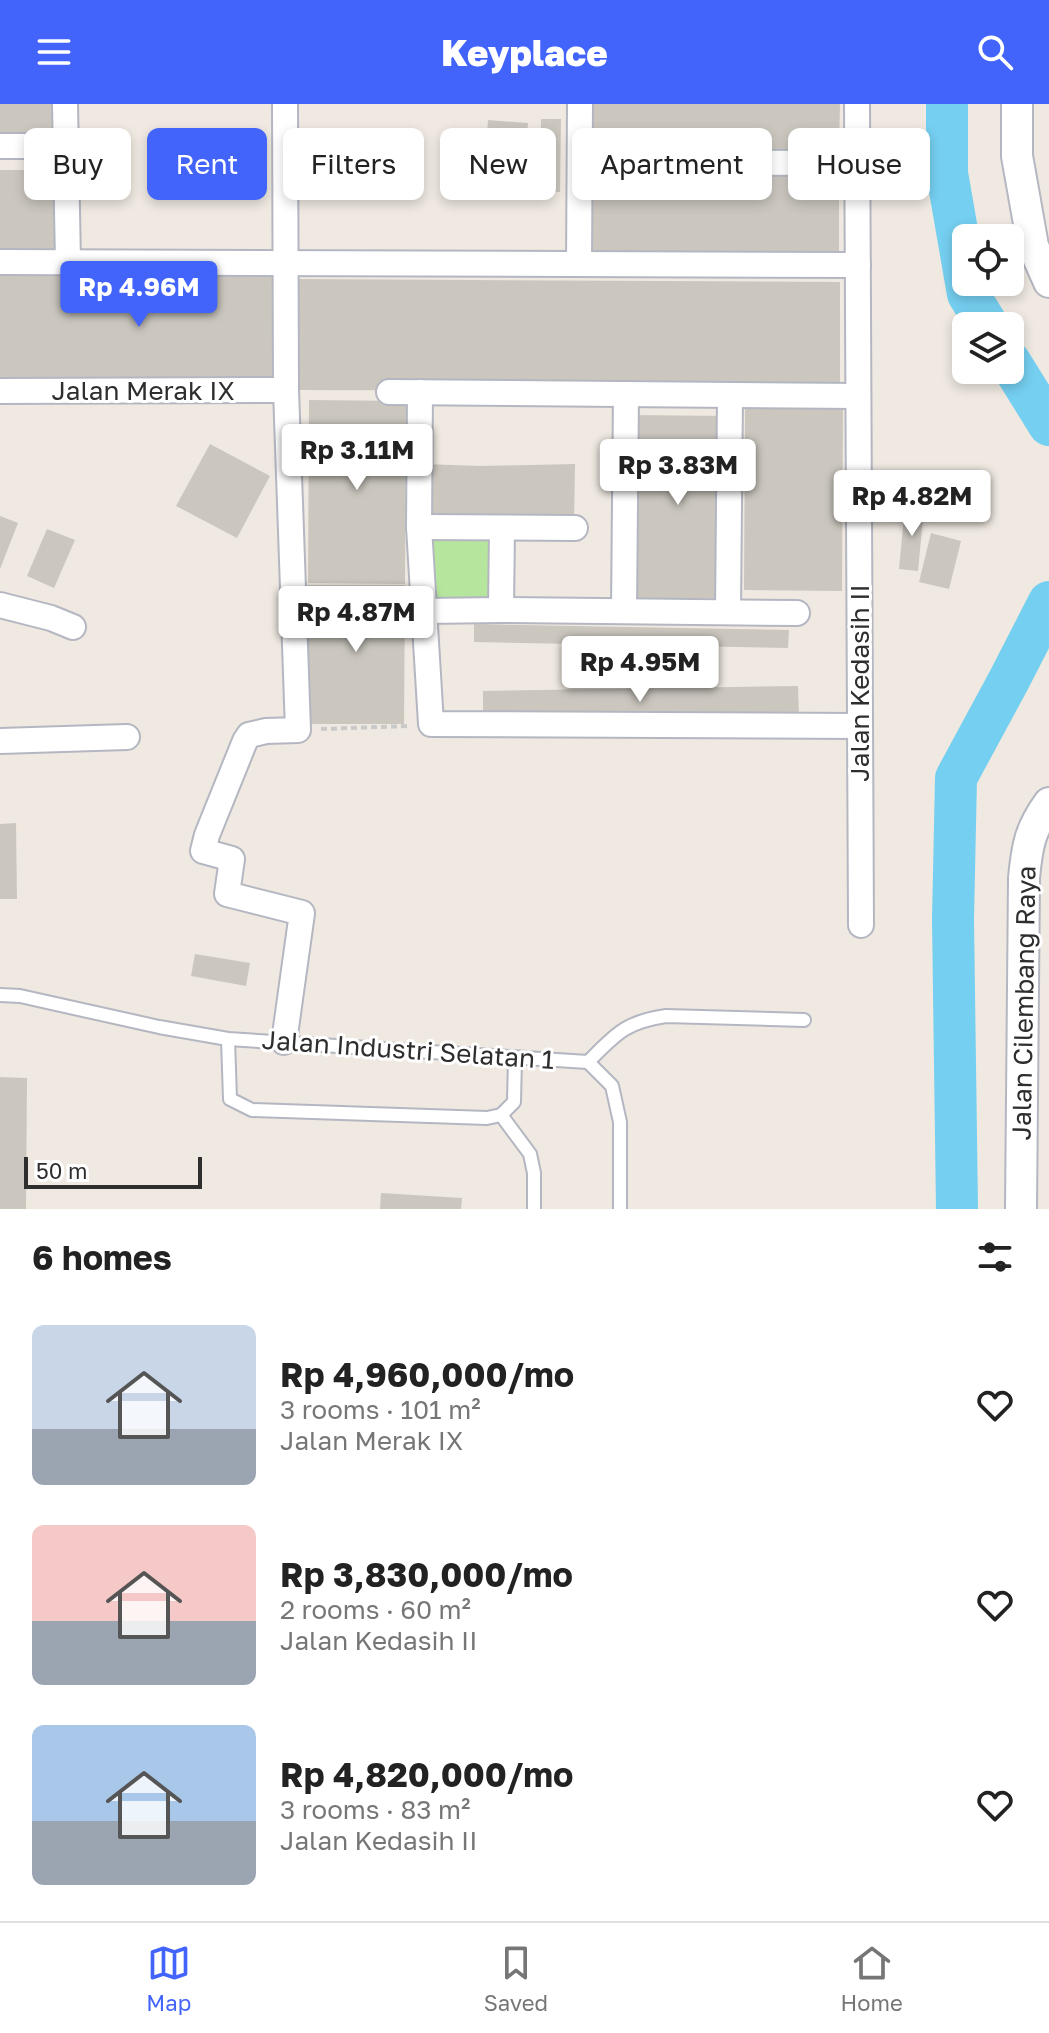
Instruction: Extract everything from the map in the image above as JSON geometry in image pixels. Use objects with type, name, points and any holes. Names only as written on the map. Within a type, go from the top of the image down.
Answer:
[{"type":"street","points":[[65,104],[65,128]]},
{"type":"street","points":[[284,1042],[302,913],[227,894],[232,859],[203,851],[249,735],[298,730],[286,390],[285,104]]},
{"type":"street","points":[[580,104],[580,128]]},
{"type":"street","name":"Jalan Kedasih II","points":[[857,104],[857,128]]},
{"type":"street","points":[[1017,104],[1017,156],[1033,246],[1049,282]]},
{"type":"street","points":[[0,146],[24,146]]},
{"type":"street","points":[[66,200],[68,262]]},
{"type":"street","points":[[579,264],[580,200]]},
{"type":"street","name":"Jalan Kedasih II","points":[[857,200],[861,925]]},
{"type":"street","points":[[0,262],[858,265]]},
{"type":"street","name":"Jalan Merak IX","points":[[0,391],[286,390]]},
{"type":"street","points":[[389,392],[858,396]]},
{"type":"street","points":[[420,392],[419,527],[431,724],[860,726]]},
{"type":"street","points":[[624,611],[626,394]]},
{"type":"street","points":[[728,612],[730,395]]},
{"type":"street","points":[[419,527],[575,528]]},
{"type":"street","points":[[501,610],[502,528]]},
{"type":"street","points":[[0,605],[73,627]]},
{"type":"street","points":[[424,611],[797,613]]},
{"type":"street","points":[[0,741],[127,737]]},
{"type":"street","name":"Jalan Cilembang Raya","points":[[1021,1209],[1024,878],[1027,845],[1046,815]]},
{"type":"lane","name":"Jalan Industri Selatan 1","points":[[0,995],[20,996],[228,1039],[588,1062],[618,1031],[646,1019],[666,1016],[804,1020]]},
{"type":"lane","points":[[228,1039],[230,1099],[252,1110],[487,1118],[501,1115],[514,1102],[515,1058]]},
{"type":"lane","points":[[588,1062],[612,1086],[620,1122],[620,1209]]},
{"type":"lane","points":[[501,1115],[530,1154],[534,1173],[534,1209]]},
{"type":"path","points":[[298,730],[431,724]]},
{"type":"green space","points":[[423,530],[498,532],[497,605],[423,603]]},
{"type":"building","points":[[0,104],[60,104],[60,128],[24,128],[24,139],[0,139]]},
{"type":"building","points":[[592,104],[840,104],[839,128],[788,128],[788,149],[772,149],[772,128],[592,128]]},
{"type":"building","points":[[541,119],[561,119],[560,192],[556,192],[556,128],[541,128]]},
{"type":"building","points":[[488,120],[528,123],[528,128],[487,128]]},
{"type":"building","points":[[0,170],[24,170],[24,200],[62,200],[61,256],[0,256]]},
{"type":"building","points":[[772,175],[788,175],[788,200],[839,200],[839,261],[592,260],[592,200],[772,200]]},
{"type":"building","points":[[0,274],[279,275],[278,385],[0,384]]},
{"type":"building","points":[[299,279],[840,282],[840,392],[299,390]]},
{"type":"building","points":[[309,400],[406,401],[405,584],[308,583]]},
{"type":"building","points":[[745,408],[843,408],[842,591],[744,590]]},
{"type":"building","points":[[630,415],[727,416],[726,598],[629,598]]},
{"type":"building","points":[[210,444],[270,476],[237,538],[176,506]]},
{"type":"building","points":[[424,464],[575,464],[574,522],[422,522]]},
{"type":"building","points":[[905,506],[924,508],[918,571],[899,569]]},
{"type":"building","points":[[0,516],[18,523],[0,569]]},
{"type":"building","points":[[47,529],[75,540],[54,588],[27,576]]},
{"type":"building","points":[[931,533],[961,541],[949,589],[919,582]]},
{"type":"building","points":[[308,585],[405,585],[404,724],[307,724]]},
{"type":"building","points":[[474,624],[789,630],[788,648],[474,642]]},
{"type":"building","points":[[798,686],[799,716],[483,722],[483,691]]},
{"type":"building","points":[[16,823],[17,899],[0,899],[0,824]]},
{"type":"building","points":[[195,954],[250,963],[246,986],[191,976]]},
{"type":"building","points":[[0,1077],[27,1078],[26,1209],[0,1209]]},
{"type":"building","points":[[381,1193],[462,1198],[461,1209],[380,1209]]},
{"type":"waterway","points":[[947,104],[947,173],[968,294],[979,312]]},
{"type":"waterway","points":[[1024,384],[1049,425]]},
{"type":"waterway","points":[[957,1209],[953,919],[956,778],[1049,602]]}]
